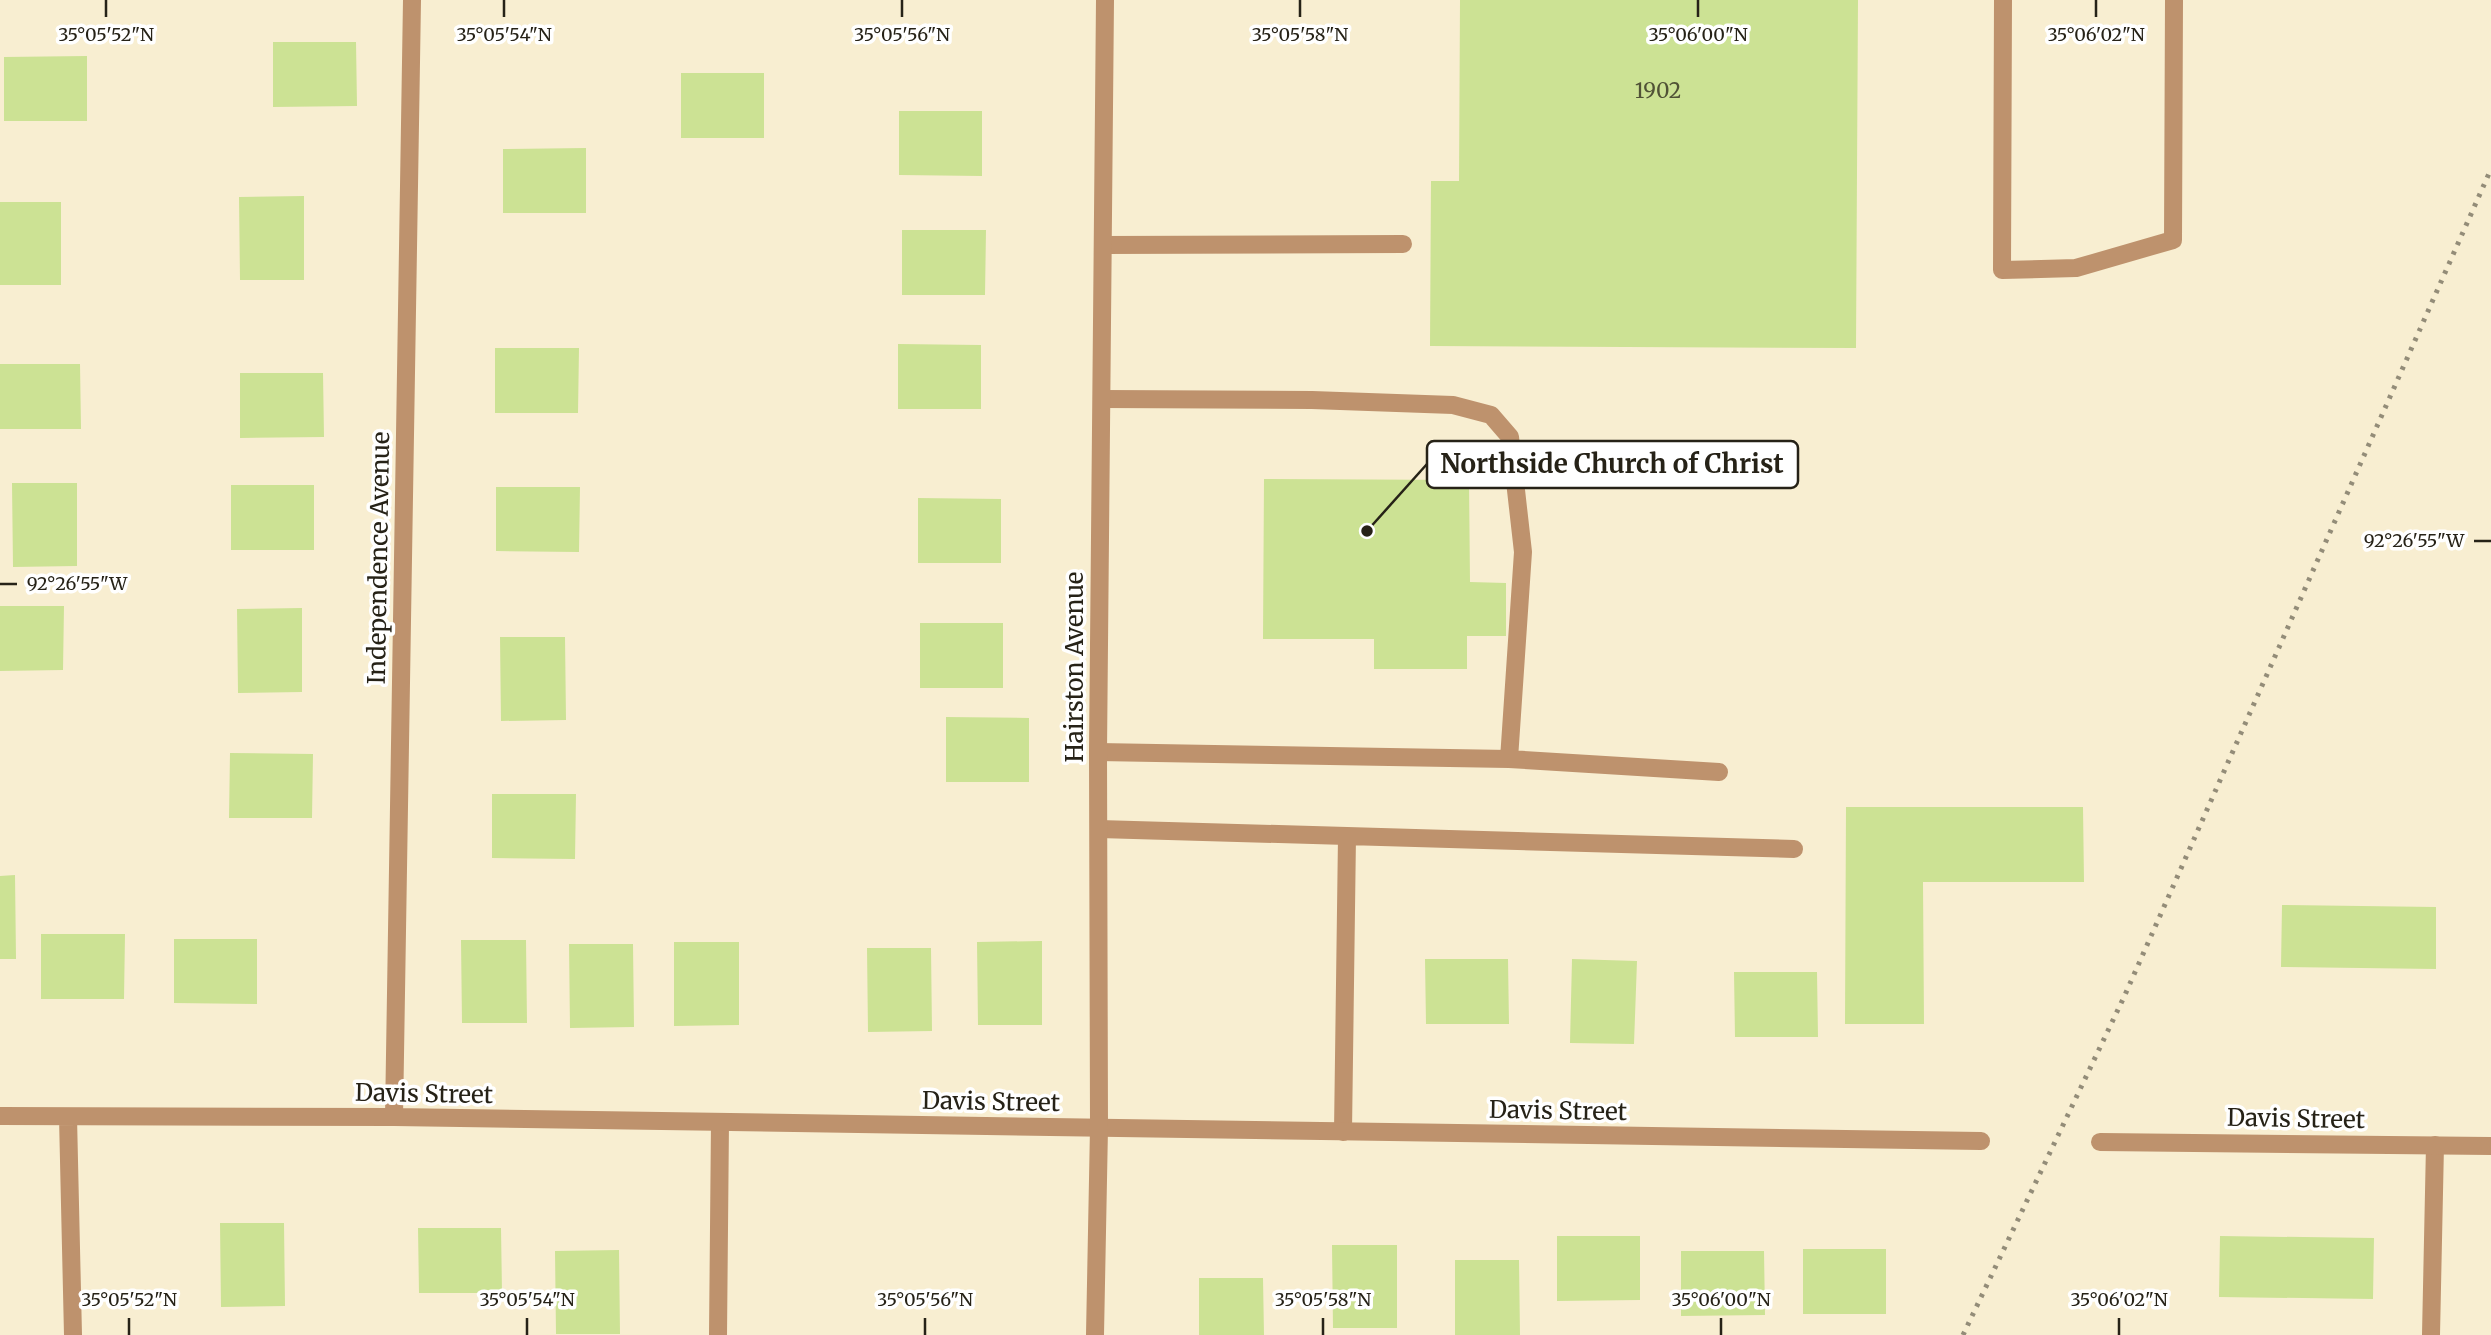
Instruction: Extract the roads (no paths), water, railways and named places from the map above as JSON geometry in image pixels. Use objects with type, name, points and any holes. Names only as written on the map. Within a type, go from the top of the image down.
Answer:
[{"type":"street","name":"Independence Avenue","points":[[394,1117],[412,0]]},
{"type":"street","name":"Hairston Avenue","points":[[1095,1335],[1099,1128],[1098,752],[1105,0]]},
{"type":"street","points":[[2003,0],[2002,270],[2076,268],[2174,240],[2174,0]]},
{"type":"street","points":[[1103,245],[1403,244]]},
{"type":"street","points":[[1102,399],[1312,400],[1453,405],[1491,415],[1510,437],[1523,552],[1509,759]]},
{"type":"street","points":[[1098,752],[1509,759],[1719,772]]},
{"type":"street","points":[[1099,830],[1794,849]]},
{"type":"street","points":[[1343,1132],[1347,836]]},
{"type":"street","name":"Davis Street","points":[[0,1116],[394,1117],[1982,1141]]},
{"type":"street","points":[[68,1117],[73,1335]]},
{"type":"street","points":[[718,1335],[720,1122]]},
{"type":"street","name":"Davis Street","points":[[2100,1142],[2491,1146]]},
{"type":"street","points":[[2431,1335],[2435,1145]]},
{"type":"railway","points":[[1963,1335],[2124,997],[2491,169]]},
{"type":"place","name":"Northside Church of Christ","points":[[1367,531]]}]
